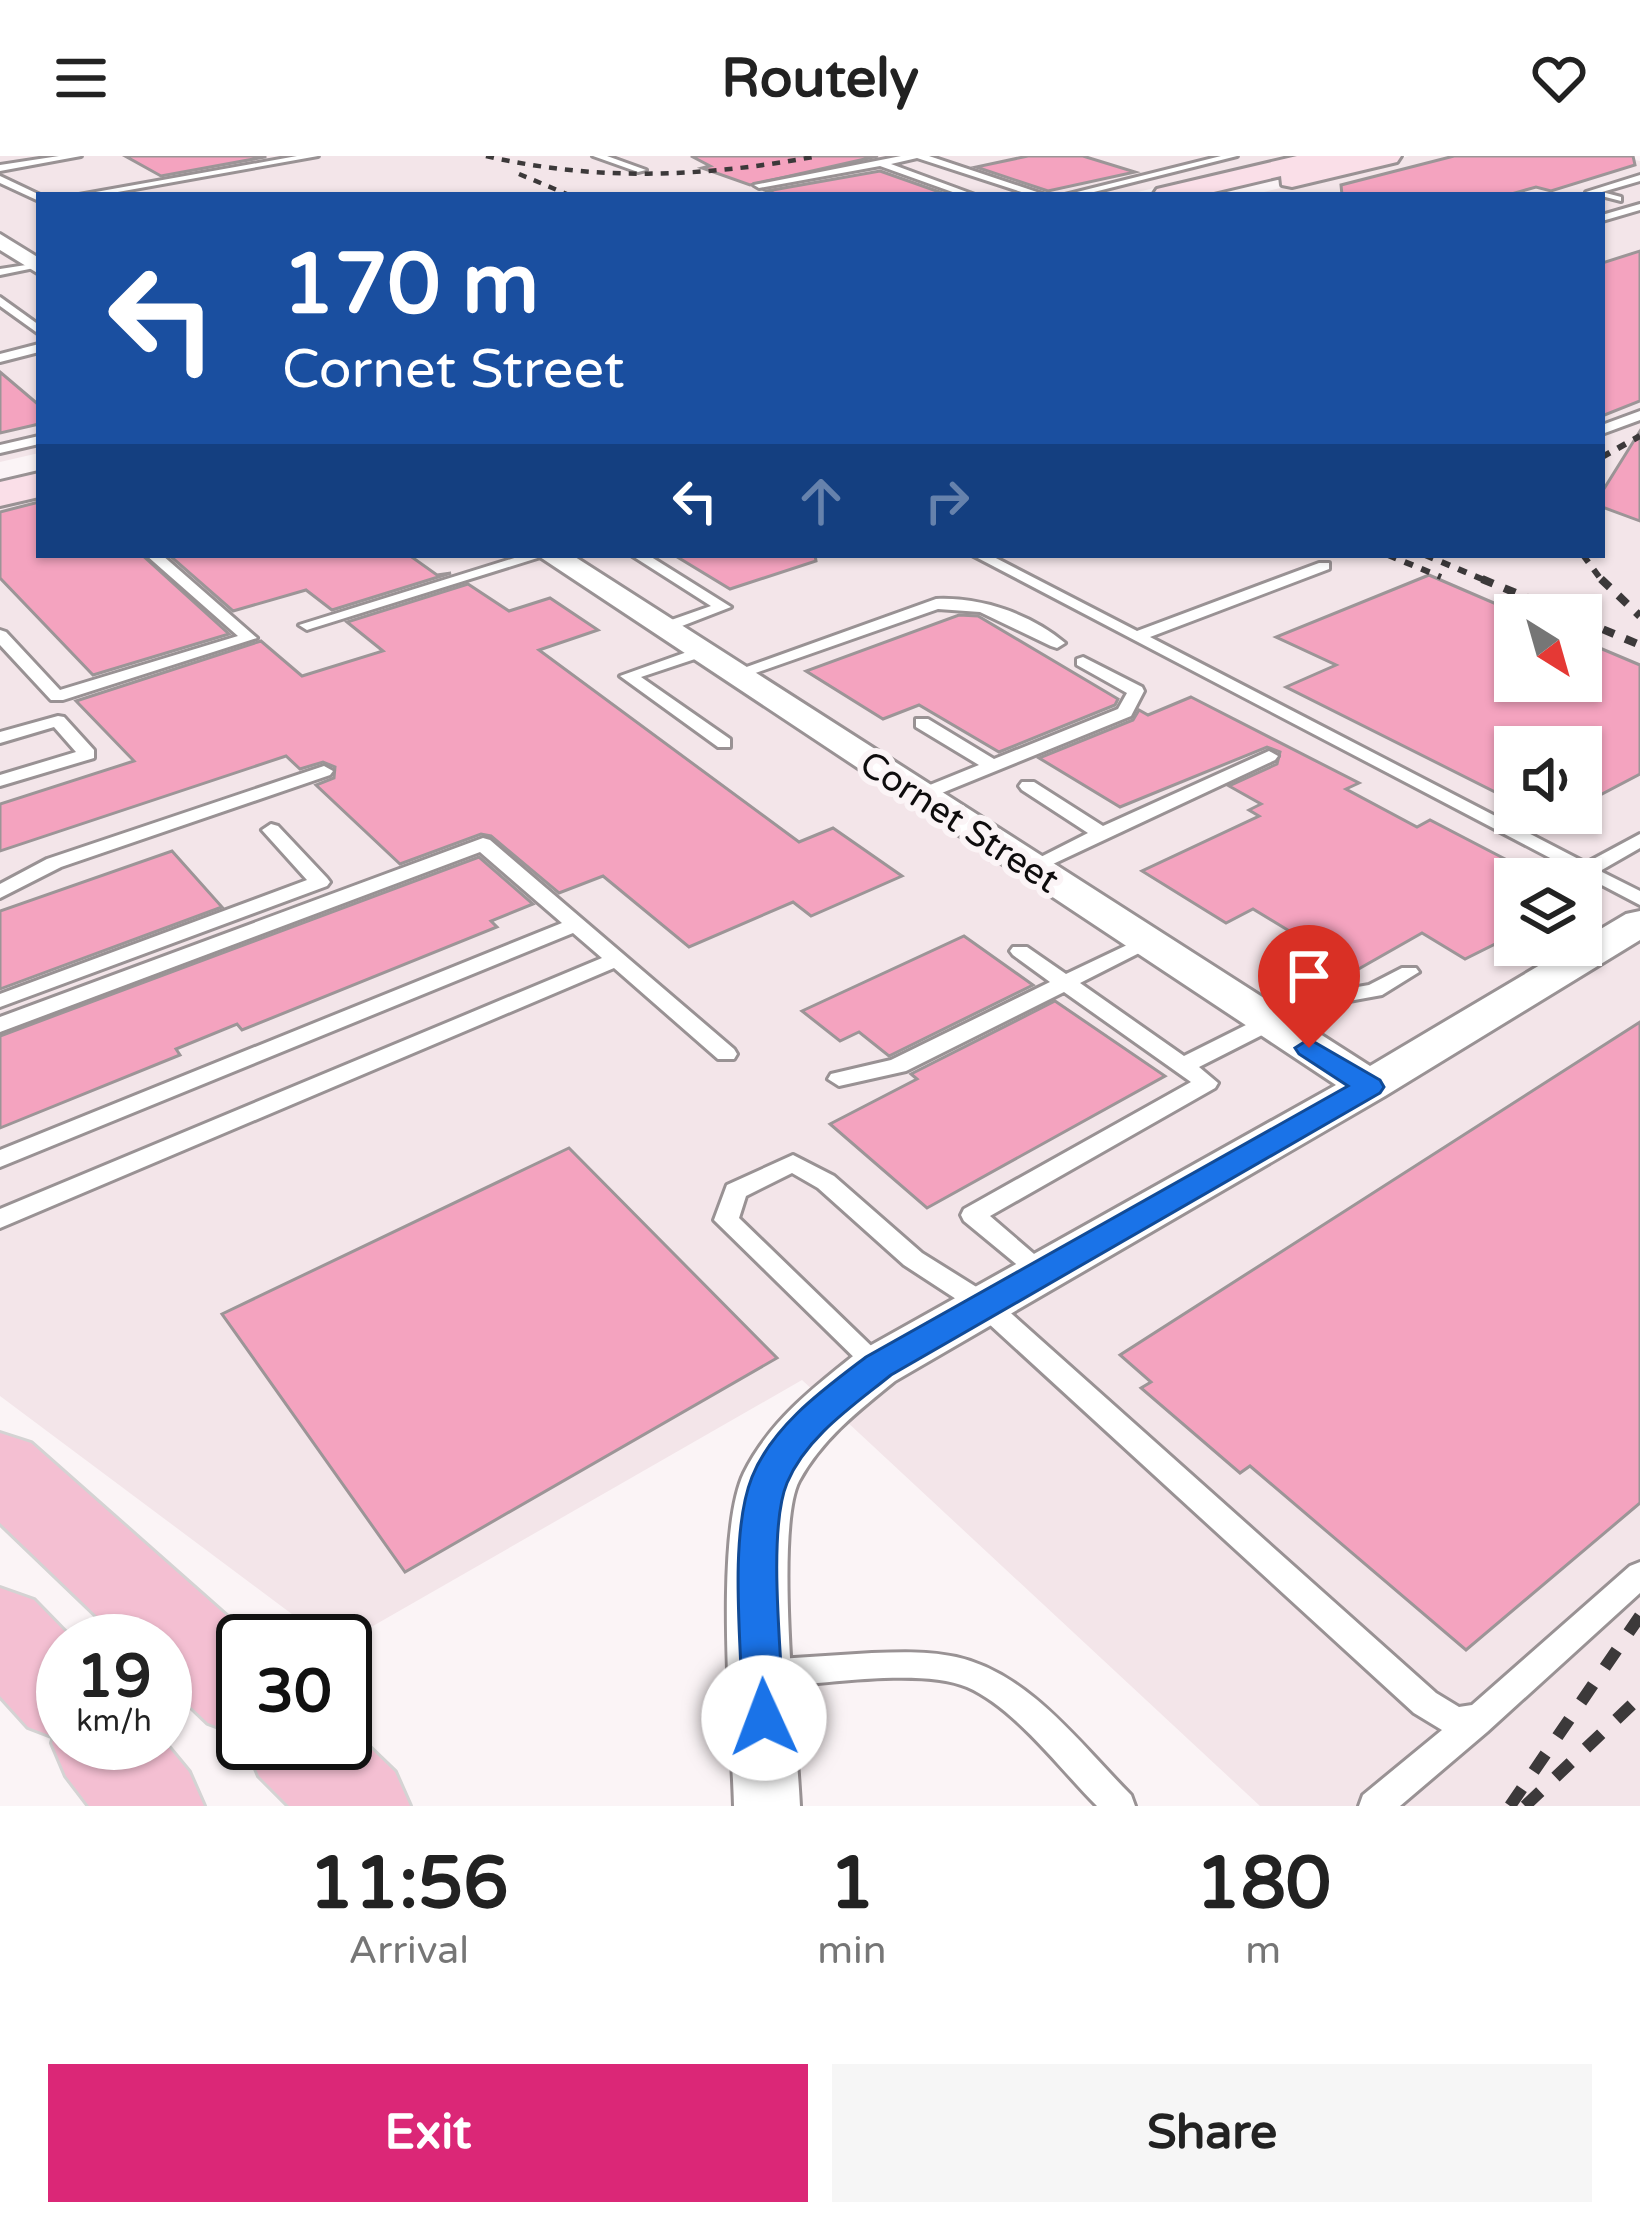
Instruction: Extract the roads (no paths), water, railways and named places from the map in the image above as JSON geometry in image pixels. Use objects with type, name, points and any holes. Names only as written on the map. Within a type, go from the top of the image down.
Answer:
[{"type":"main road","points":[[1162,184],[1201,187],[1330,156]]},
{"type":"main road","points":[[1240,192],[1388,156]]},
{"type":"main road","points":[[0,475],[36,449]]},
{"type":"main road","points":[[0,494],[36,486]]},
{"type":"main road","points":[[0,1468],[216,1666]]},
{"type":"main road","points":[[0,1629],[36,1667]]},
{"type":"main road","points":[[123,1770],[152,1806]]},
{"type":"main road","points":[[322,1770],[358,1806]]},
{"type":"street","points":[[0,240],[24,261]]},
{"type":"street","name":"Cornet Street","points":[[557,558],[1369,1087]]},
{"type":"street","points":[[766,1806],[758,1558],[769,1480],[815,1416],[879,1366],[1369,1087],[1640,923]]},
{"type":"lane","points":[[0,168],[76,156]]},
{"type":"lane","points":[[102,192],[313,156]]},
{"type":"lane","points":[[598,156],[640,170]]},
{"type":"lane","points":[[759,185],[917,156],[1032,192]]},
{"type":"lane","points":[[1095,192],[1162,184],[1232,156]]},
{"type":"lane","points":[[945,164],[964,160]]},
{"type":"lane","points":[[880,164],[961,192]]},
{"type":"lane","points":[[1591,192],[1640,178]]},
{"type":"lane","points":[[0,179],[36,197]]},
{"type":"lane","points":[[1618,199],[1640,192]]},
{"type":"lane","points":[[1605,196],[1640,206]]},
{"type":"lane","points":[[1605,217],[1640,206]]},
{"type":"lane","points":[[0,272],[24,261]]},
{"type":"lane","points":[[0,300],[36,329]]},
{"type":"lane","points":[[0,358],[36,349]]},
{"type":"lane","points":[[1605,429],[1640,415]]},
{"type":"lane","points":[[0,449],[36,449]]},
{"type":"lane","points":[[0,634],[56,696],[249,638],[156,558]]},
{"type":"lane","points":[[473,558],[491,570]]},
{"type":"lane","points":[[307,626],[530,558]]},
{"type":"lane","points":[[643,558],[723,607],[663,628]]},
{"type":"lane","points":[[985,558],[1561,858]]},
{"type":"lane","points":[[1136,637],[1324,566]]},
{"type":"lane","points":[[735,674],[917,610],[958,601],[999,611],[1057,643]]},
{"type":"lane","points":[[701,652],[628,676],[724,743]]},
{"type":"lane","points":[[921,795],[1125,712],[1136,691],[1083,662]]},
{"type":"lane","points":[[0,738],[58,721],[88,754],[0,781]]},
{"type":"lane","points":[[922,723],[993,766]]},
{"type":"lane","points":[[1031,866],[1269,756]]},
{"type":"lane","points":[[0,892],[54,863],[324,771]]},
{"type":"lane","points":[[1028,786],[1100,832]]},
{"type":"lane","points":[[0,1001],[320,882],[271,830]]},
{"type":"lane","points":[[1602,862],[1640,840]]},
{"type":"lane","points":[[0,1025],[476,844],[491,848],[726,1054]]},
{"type":"lane","points":[[1602,879],[1640,899]]},
{"type":"lane","points":[[0,1159],[577,924]]},
{"type":"lane","points":[[839,1079],[898,1066],[1147,942]]},
{"type":"lane","points":[[1020,951],[1207,1083],[973,1215],[1042,1272]]},
{"type":"lane","points":[[0,1220],[618,959]]},
{"type":"lane","points":[[1183,1066],[1409,972]]},
{"type":"lane","points":[[879,1366],[725,1220],[735,1191],[793,1163],[826,1182],[899,1247],[985,1305],[1426,1702],[1456,1722],[1480,1718]]},
{"type":"lane","points":[[1375,1806],[1640,1575]]},
{"type":"lane","points":[[762,1674],[935,1667],[973,1675],[1005,1695],[1119,1806]]},
{"type":"railway","points":[[486,156],[569,170],[652,174],[735,169],[818,156]]},
{"type":"railway","points":[[519,174],[562,192]]},
{"type":"railway","points":[[1605,455],[1640,436]]},
{"type":"railway","points":[[1395,558],[1441,577]]},
{"type":"railway","points":[[1432,558],[1489,582]]},
{"type":"railway","points":[[1585,558],[1603,582]]},
{"type":"railway","points":[[1482,579],[1518,594]]},
{"type":"railway","points":[[1601,579],[1640,616]]},
{"type":"railway","points":[[1602,629],[1640,645]]},
{"type":"railway","points":[[1510,1806],[1640,1616]]},
{"type":"railway","points":[[1525,1806],[1640,1697]]}]
